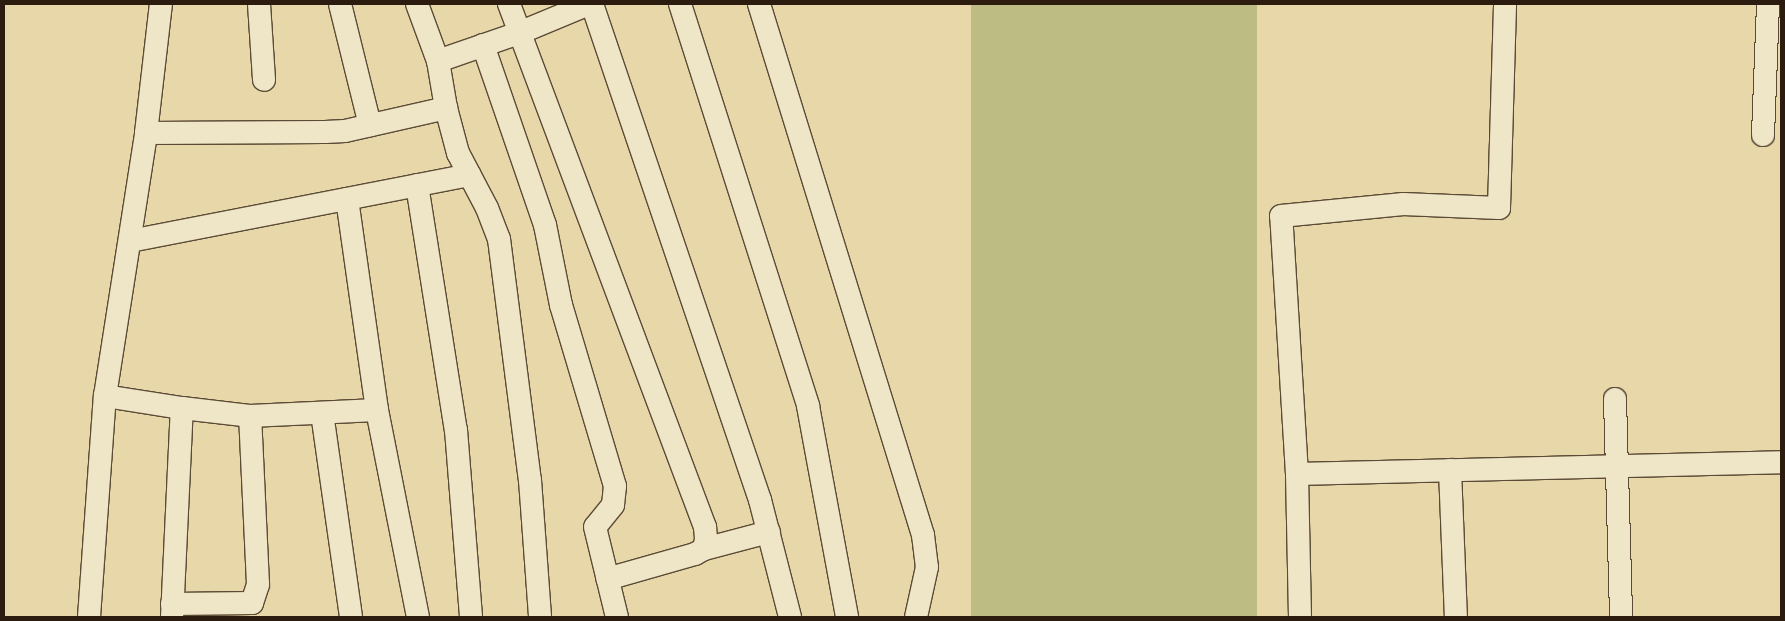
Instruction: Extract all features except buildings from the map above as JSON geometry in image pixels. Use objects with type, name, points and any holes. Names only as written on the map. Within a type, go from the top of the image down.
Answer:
[{"type":"street","points":[[89,617],[105,396],[146,133],[161,4]]},
{"type":"street","points":[[259,4],[264,80]]},
{"type":"street","points":[[340,4],[370,126]]},
{"type":"street","points":[[417,4],[438,61],[446,108],[458,153],[487,208],[499,239],[530,480],[540,617]]},
{"type":"street","points":[[509,4],[705,527],[706,539],[704,548]]},
{"type":"street","points":[[438,61],[519,33],[591,4],[757,490],[790,617]]},
{"type":"street","points":[[680,4],[808,406],[846,617]]},
{"type":"street","points":[[759,4],[923,535],[927,567],[916,617]]},
{"type":"street","points":[[1300,617],[1297,474],[1281,216],[1403,204],[1499,208],[1506,4]]},
{"type":"street","points":[[1763,135],[1768,4]]},
{"type":"street","points":[[483,45],[545,225],[561,305],[615,486],[613,505],[596,527],[617,617]]},
{"type":"street","points":[[146,133],[325,132],[370,126],[446,108]]},
{"type":"street","points":[[130,241],[470,175]]},
{"type":"street","points":[[417,185],[456,430],[471,617]]},
{"type":"street","points":[[347,199],[377,410],[418,617]]},
{"type":"street","points":[[105,396],[250,416],[377,410]]},
{"type":"street","points":[[1615,400],[1621,617]]},
{"type":"street","points":[[182,408],[172,611],[252,603],[258,584],[250,416]]},
{"type":"street","points":[[322,413],[351,617]]},
{"type":"street","points":[[1297,474],[1781,462]]},
{"type":"street","points":[[1450,470],[1456,617]]},
{"type":"street","points":[[608,578],[695,554],[704,548],[769,532]]},
{"type":"shaded area","points":[[971,4],[1257,4],[1257,617],[971,617]]}]
